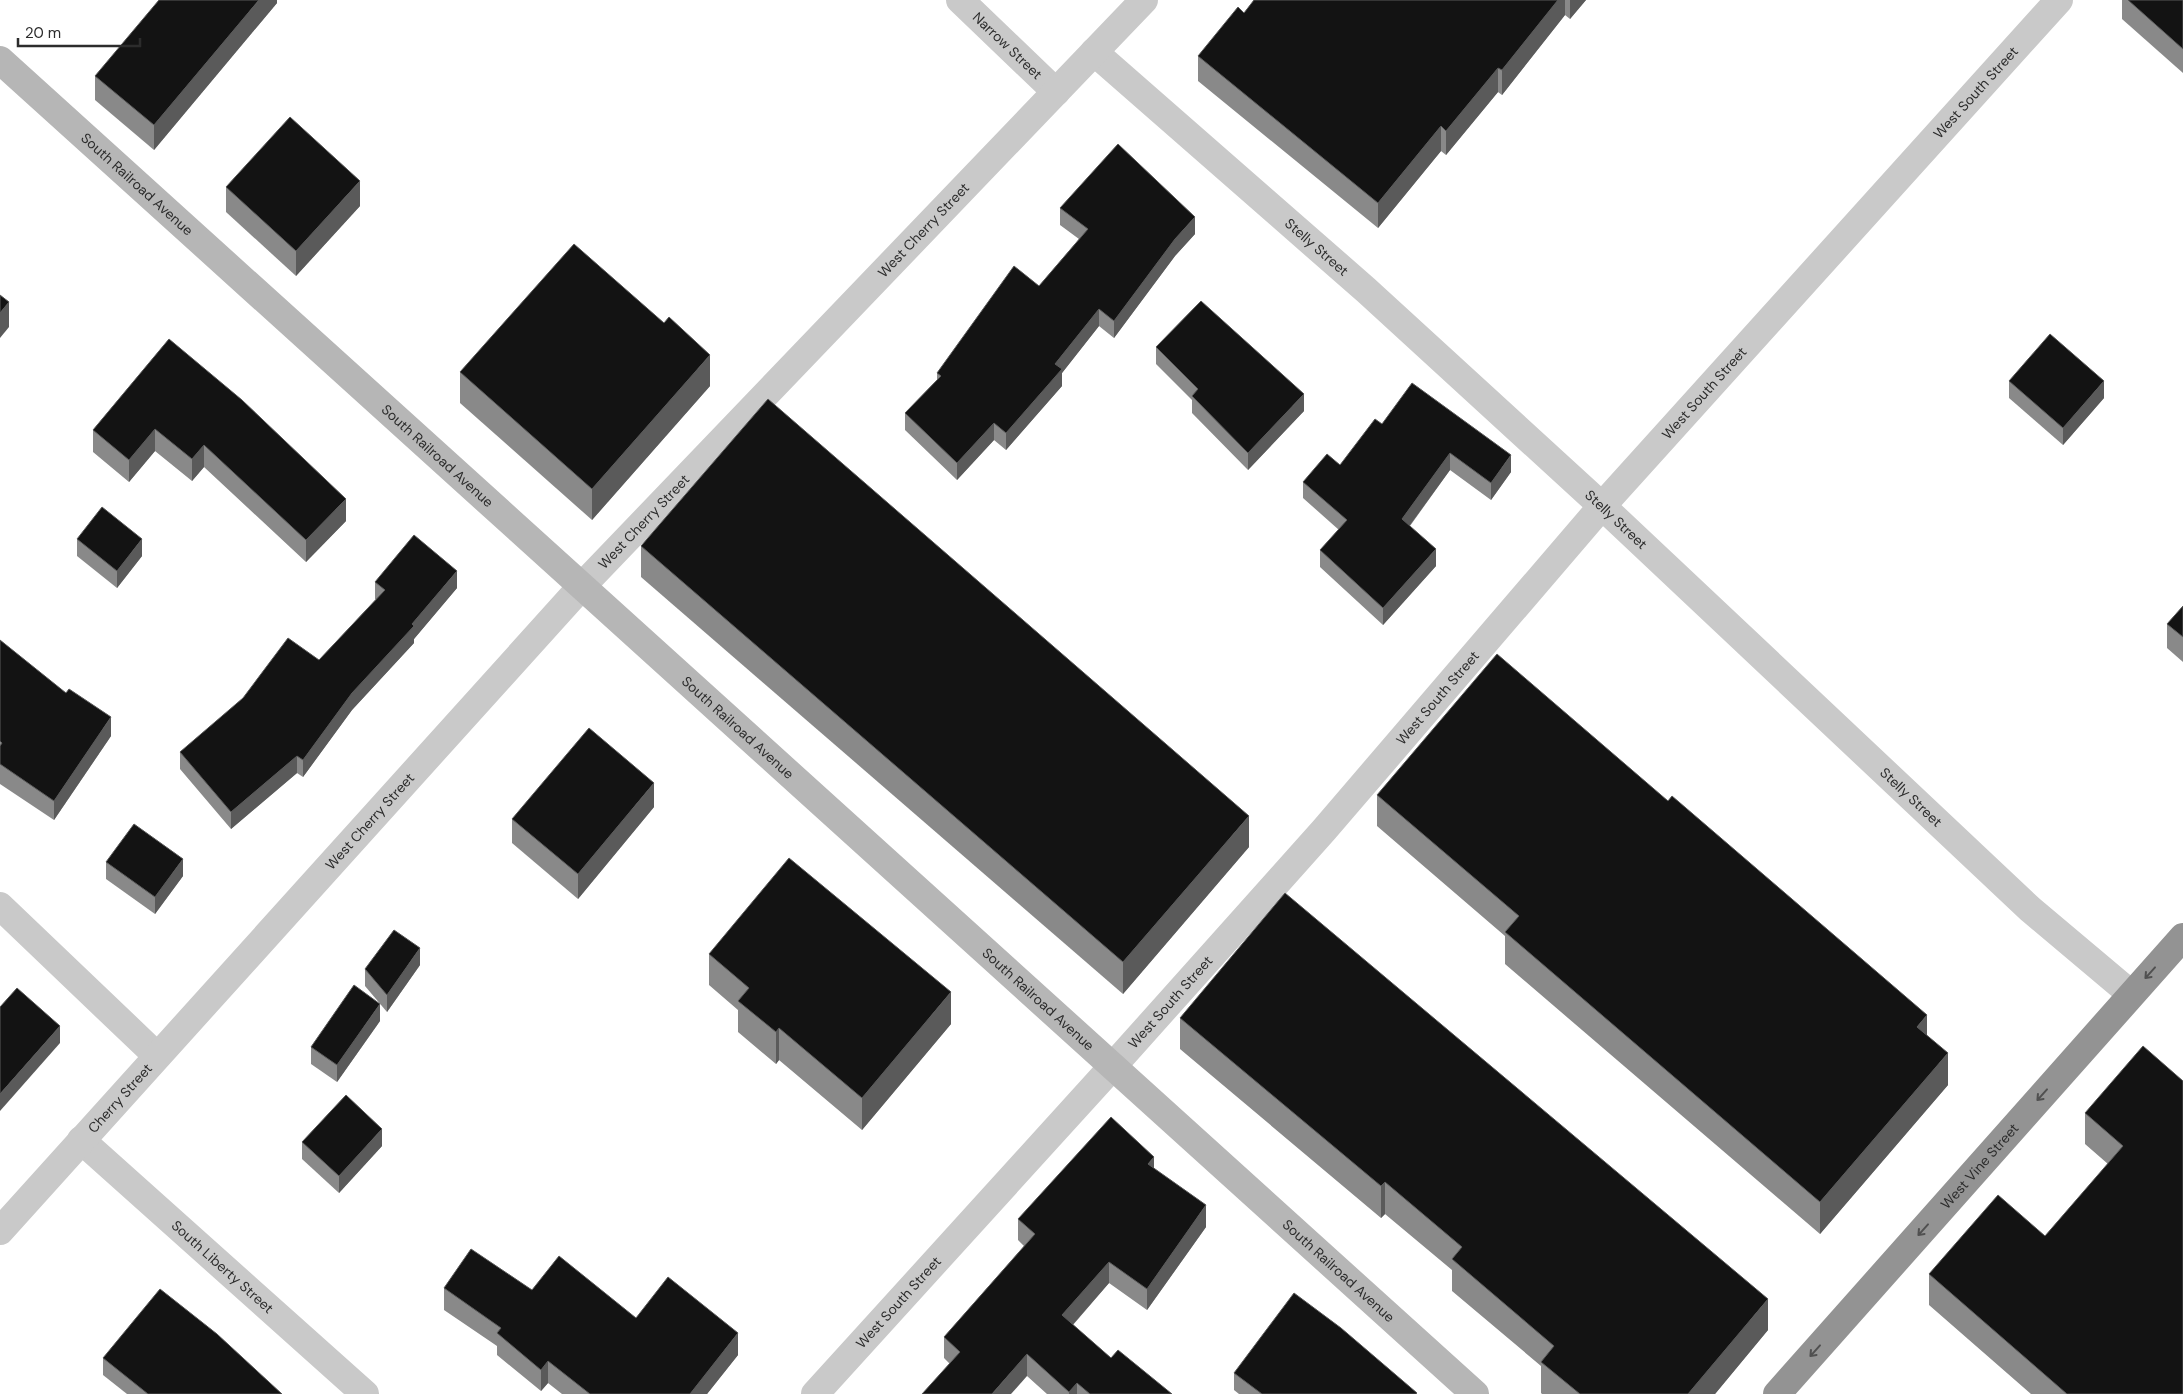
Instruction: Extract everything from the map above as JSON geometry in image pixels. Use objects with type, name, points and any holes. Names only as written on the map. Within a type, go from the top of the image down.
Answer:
[{"type":"highway","name":"West Vine Street","points":[[1777,1394],[2183,937]]},
{"type":"street","name":"Narrow Street","points":[[960,0],[1056,92]]},
{"type":"street","name":"West Cherry Street","points":[[156,1055],[582,586],[1144,0]]},
{"type":"street","name":"West South Street","points":[[816,1394],[1324,830],[1602,506],[2058,0]]},
{"type":"street","name":"Stelly Street","points":[[1094,52],[1359,284],[1602,506],[2030,909],[2131,994]]},
{"type":"street","name":"South Railroad Avenue","points":[[0,60],[1475,1394]]},
{"type":"street","points":[[0,906],[156,1055]]},
{"type":"street","name":"Cherry Street","points":[[81,1140],[156,1055]]},
{"type":"street","points":[[0,1231],[81,1140]]},
{"type":"street","name":"South Liberty Street","points":[[81,1140],[365,1394]]},
{"type":"building","points":[[159,0],[259,0],[154,125],[95,76]]},
{"type":"building","points":[[1254,0],[1558,0],[1502,70],[1498,68],[1446,131],[1441,126],[1378,203],[1198,56],[1238,7],[1244,13]]},
{"type":"building","points":[[2128,0],[2183,0],[2183,49]]},
{"type":"building","points":[[290,117],[360,181],[296,251],[226,187]]},
{"type":"building","points":[[1118,144],[1195,217],[1175,239],[1114,321],[1099,309],[1055,364],[1062,369],[1006,433],[994,423],[957,463],[905,413],[941,376],[937,373],[1014,266],[1039,286],[1088,229],[1060,208]]},
{"type":"building","points":[[574,244],[664,323],[669,317],[710,355],[592,489],[460,372]]},
{"type":"building","points":[[0,295],[9,302],[0,313]]},
{"type":"building","points":[[1201,301],[1304,394],[1248,453],[1192,396],[1198,389],[1156,347]]},
{"type":"building","points":[[2050,334],[2104,381],[2063,428],[2009,381]]},
{"type":"building","points":[[169,339],[242,400],[346,499],[306,540],[204,445],[192,459],[155,429],[129,460],[93,430]]},
{"type":"building","points":[[1412,383],[1511,455],[1491,483],[1450,453],[1402,519],[1436,549],[1383,608],[1320,550],[1347,520],[1303,482],[1327,454],[1340,465],[1375,419],[1382,424]]},
{"type":"building","points":[[768,399],[1249,816],[1123,962],[641,546]]},
{"type":"building","points":[[102,507],[142,539],[117,571],[77,539]]},
{"type":"building","points":[[414,535],[457,571],[412,624],[414,626],[352,693],[303,760],[297,756],[231,812],[180,752],[243,698],[288,638],[319,660],[385,590],[375,582]]},
{"type":"building","points":[[2183,606],[2183,637],[2167,624]]},
{"type":"building","points":[[0,640],[66,693],[69,689],[111,717],[54,801],[0,764],[0,746],[2,743],[0,741]]},
{"type":"building","points":[[1497,654],[1668,801],[1672,796],[1927,1015],[1917,1027],[1948,1053],[1820,1202],[1505,932],[1519,916],[1377,795]]},
{"type":"building","points":[[589,728],[654,783],[578,874],[512,819]]},
{"type":"building","points":[[134,824],[183,859],[155,897],[106,862]]},
{"type":"building","points":[[789,858],[951,992],[862,1098],[779,1028],[776,1032],[738,1001],[749,988],[709,954]]},
{"type":"building","points":[[1285,893],[1768,1299],[1688,1394],[1580,1394],[1541,1362],[1554,1346],[1452,1259],[1462,1247],[1385,1182],[1381,1186],[1180,1018]]},
{"type":"building","points":[[394,930],[420,948],[387,995],[365,969]]},
{"type":"building","points":[[354,985],[380,1004],[337,1065],[311,1047]]},
{"type":"building","points":[[17,988],[60,1026],[0,1094],[0,1007]]},
{"type":"building","points":[[2143,1046],[2183,1081],[2183,1394],[2067,1394],[1929,1274],[1998,1195],[2045,1236],[2123,1146],[2085,1113]]},
{"type":"building","points":[[346,1095],[382,1129],[339,1176],[302,1142]]},
{"type":"building","points":[[1111,1117],[1154,1157],[1148,1164],[1206,1205],[1147,1289],[1109,1262],[1062,1315],[1111,1358],[1118,1350],[1172,1394],[1090,1394],[1077,1383],[1069,1392],[1027,1354],[992,1394],[922,1394],[960,1352],[944,1337],[1035,1234],[1018,1219]]},
{"type":"building","points":[[471,1249],[532,1290],[559,1256],[636,1318],[668,1277],[738,1333],[690,1394],[590,1394],[548,1361],[541,1370],[497,1333],[501,1328],[444,1288]]},
{"type":"building","points":[[160,1289],[217,1334],[282,1394],[148,1394],[103,1358]]},
{"type":"building","points":[[1294,1293],[1341,1328],[1417,1393],[1262,1394],[1234,1373]]}]
